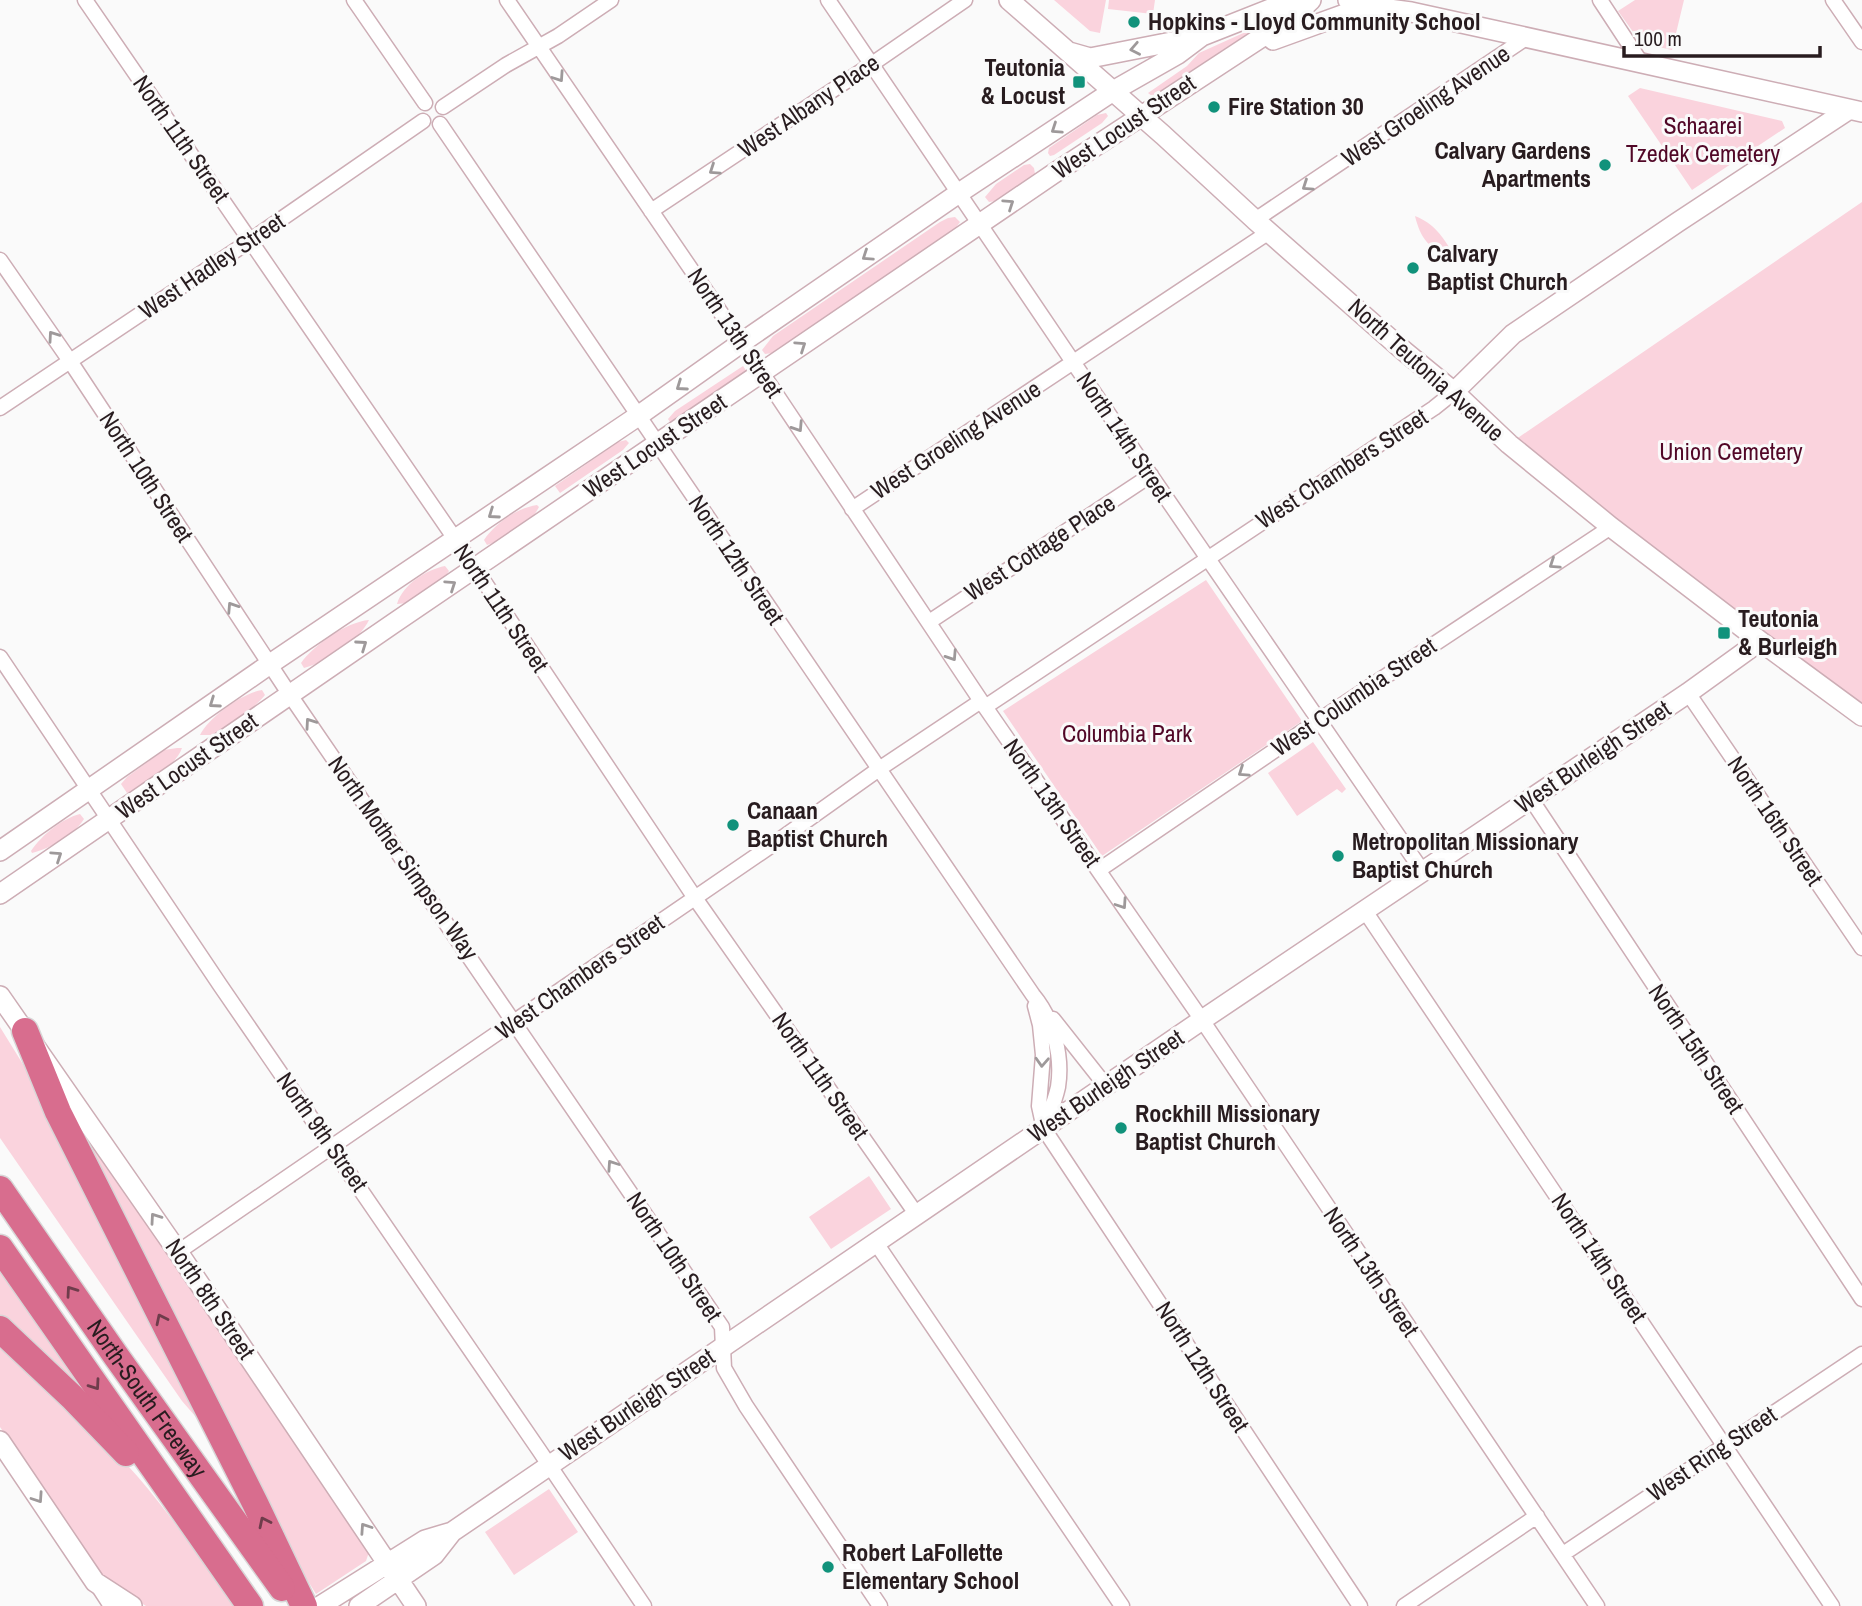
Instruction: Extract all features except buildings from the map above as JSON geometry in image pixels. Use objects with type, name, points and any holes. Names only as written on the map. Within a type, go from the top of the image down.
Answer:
[{"type":"highway","points":[[25,1031],[58,1112],[304,1606]]},
{"type":"highway","name":"North-South Freeway","points":[[0,1189],[295,1606]]},
{"type":"highway","name":"North-South Freeway","points":[[0,1248],[250,1606]]},
{"type":"highway","points":[[0,1329],[72,1397],[181,1510]]},
{"type":"main road","name":"North Teutonia Avenue","points":[[1009,0],[1262,226],[1454,392],[1509,444],[1760,642],[1862,716]]},
{"type":"main road","name":"West Locust Street","points":[[0,851],[270,664],[638,416],[959,193],[1113,91],[1178,54],[1202,36],[1293,0]]},
{"type":"main road","name":"West Locust Street","points":[[0,894],[1140,115],[1294,16],[1311,0]]},
{"type":"main road","points":[[1348,0],[1367,6],[1406,6],[1526,38],[1857,108]]},
{"type":"main road","points":[[1237,53],[1367,6]]},
{"type":"main road","points":[[1069,52],[1090,58],[1202,36]]},
{"type":"main road","name":"West Chambers Street","points":[[1454,392],[1513,334],[1678,222],[1857,108]]},
{"type":"main road","name":"West Burleigh Street","points":[[359,1606],[434,1555],[452,1532],[549,1465],[1760,642]]},
{"type":"main road","name":"North 8th Street","points":[[0,996],[178,1252],[416,1606]]},
{"type":"main road","points":[[0,1441],[95,1582],[132,1606]]},
{"type":"main road","name":"West Burleigh Street","points":[[320,1606],[425,1540],[452,1532]]},
{"type":"street","name":"North 11th Street","points":[[85,0],[475,569],[695,898],[917,1215]]},
{"type":"street","points":[[354,0],[425,103]]},
{"type":"street","name":"North 13th Street","points":[[507,0],[762,373],[983,704],[1202,1020],[1597,1606]]},
{"type":"street","points":[[443,107],[611,0]]},
{"type":"street","name":"North 14th Street","points":[[828,0],[1423,872]]},
{"type":"street","name":"West Albany Place","points":[[651,211],[965,0]]},
{"type":"street","points":[[1600,0],[1642,64]]},
{"type":"street","points":[[1833,0],[1862,42]]},
{"type":"street","name":"West Groeling Avenue","points":[[852,509],[1073,362],[1526,38]]},
{"type":"street","points":[[425,103],[437,103],[443,107],[445,114],[440,124],[432,126],[423,121],[421,114],[425,103]]},
{"type":"street","name":"West Hadley Street","points":[[0,408],[423,121]]},
{"type":"street","name":"North 12th Street","points":[[440,124],[1043,1007],[1054,1032],[1060,1065],[1057,1089],[1044,1129]]},
{"type":"street","name":"North 10th Street","points":[[0,260],[70,361],[290,695]]},
{"type":"street","name":"West Chambers Street","points":[[178,1252],[695,898],[878,769],[1208,559],[1454,392]]},
{"type":"street","name":"West Cottage Place","points":[[929,622],[1151,475]]},
{"type":"street","name":"West Columbia Street","points":[[1098,870],[1611,527]]},
{"type":"street","name":"North 9th Street","points":[[0,657],[220,985],[644,1606]]},
{"type":"street","name":"North 16th Street","points":[[1688,693],[1862,948]]},
{"type":"street","name":"North Mother Simpson Way","points":[[290,695],[515,1022]]},
{"type":"street","name":"North 15th Street","points":[[1531,799],[1862,1299]]},
{"type":"street","name":"North 14th Street","points":[[1365,911],[1832,1606]]},
{"type":"street","name":"North 12th Street","points":[[1033,995],[1043,1055],[1038,1105],[1044,1129],[1360,1606]]},
{"type":"street","points":[[1043,1007],[1106,1087]]},
{"type":"street","name":"North 10th Street","points":[[515,1022],[722,1326],[724,1368],[746,1406],[880,1606]]},
{"type":"street","points":[[876,1243],[1122,1606]]},
{"type":"street","name":"West Ring Street","points":[[1563,1554],[1862,1354]]},
{"type":"street","points":[[1404,1606],[1537,1516]]},
{"type":"street","points":[[95,1582],[111,1606]]},
{"type":"green space","points":[[1054,0],[1106,0],[1100,33],[1090,31]]},
{"type":"green space","points":[[1109,0],[1155,0],[1153,14],[1108,9]]},
{"type":"green space","points":[[1635,0],[1684,0],[1672,50],[1641,43],[1618,11]]},
{"type":"green space","points":[[1250,30],[1252,35],[1160,93],[1152,96],[1148,93],[1187,66],[1199,53]]},
{"type":"green space","name":"Schaarei Tzedek Cemetery","points":[[1640,88],[1782,121],[1785,128],[1692,190],[1628,96]]},
{"type":"green space","points":[[1106,113],[1108,116],[1102,123],[1050,156],[1049,148],[1097,115]]},
{"type":"green space","points":[[1030,164],[1034,168],[1033,178],[996,201],[989,202],[985,197],[996,184],[1024,165]]},
{"type":"green space","name":"Union Cemetery","points":[[1862,202],[1862,716],[1509,444]]},
{"type":"green space","points":[[1415,216],[1433,227],[1453,253],[1432,247],[1423,237]]},
{"type":"green space","points":[[955,217],[960,222],[955,229],[773,353],[765,354],[762,350],[773,336],[940,222]]},
{"type":"green space","points":[[743,366],[747,372],[679,419],[670,422],[668,419],[675,411]]},
{"type":"green space","points":[[626,440],[629,443],[623,450],[560,493],[555,486],[618,442]]},
{"type":"green space","points":[[537,505],[539,507],[535,514],[524,525],[510,535],[487,545],[484,540],[500,522],[522,509]]},
{"type":"green space","points":[[445,566],[449,571],[441,582],[408,603],[397,604],[404,590],[416,579]]},
{"type":"green space","name":"Columbia Park","points":[[1206,580],[1302,721],[1102,856],[1003,711]]},
{"type":"green space","points":[[369,620],[358,635],[341,650],[304,668],[301,663],[322,642],[350,625]]},
{"type":"green space","points":[[262,690],[265,695],[240,718],[216,733],[200,735],[227,707]]},
{"type":"green space","points":[[1313,742],[1346,789],[1342,793],[1337,789],[1297,816],[1268,773]]},
{"type":"green space","points":[[182,748],[167,768],[127,793],[121,784],[127,777],[164,750]]},
{"type":"green space","points":[[80,814],[84,819],[68,836],[54,845],[32,853],[35,845],[52,828]]},
{"type":"green space","points":[[0,1027],[37,1087],[209,1432],[182,1401],[0,1138]]},
{"type":"green space","points":[[81,1128],[372,1553],[366,1561],[316,1594],[275,1528],[77,1130]]},
{"type":"green space","points":[[869,1176],[891,1209],[831,1249],[809,1217]]},
{"type":"green space","points":[[0,1268],[83,1388],[79,1390],[0,1315]]},
{"type":"green space","points":[[0,1337],[88,1423],[138,1477],[176,1524],[233,1606],[146,1606],[116,1587],[97,1569],[0,1427]]},
{"type":"green space","points":[[549,1489],[578,1532],[514,1575],[485,1532]]},
{"type":"place","name":"Hopkins - Lloyd Community School","points":[[1134,22]]},
{"type":"place","name":"Teutonia & Locust","points":[[1079,82]]},
{"type":"place","name":"Fire Station 30","points":[[1214,107]]},
{"type":"place","name":"Calvary Gardens Apartments","points":[[1605,165]]},
{"type":"place","name":"Calvary Baptist Church","points":[[1413,268]]},
{"type":"place","name":"Teutonia & Burleigh","points":[[1724,633]]},
{"type":"place","name":"Canaan Baptist Church","points":[[733,825]]},
{"type":"place","name":"Metropolitan Missionary Baptist Church","points":[[1338,856]]},
{"type":"place","name":"Rockhill Missionary Baptist Church","points":[[1121,1128]]},
{"type":"place","name":"Robert LaFollette Elementary School","points":[[828,1567]]}]
